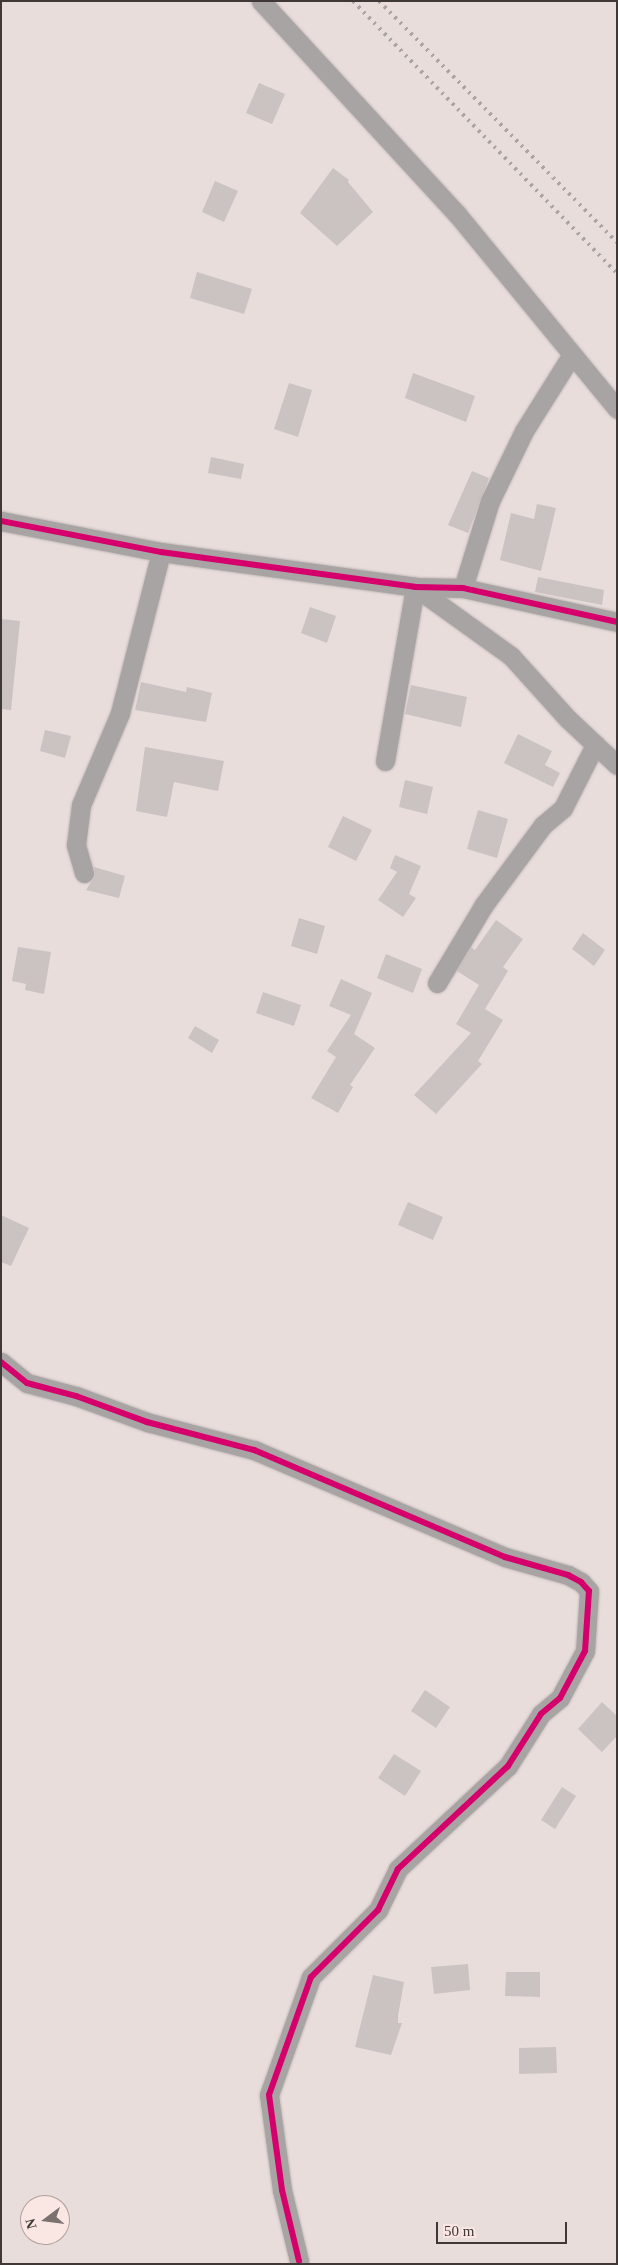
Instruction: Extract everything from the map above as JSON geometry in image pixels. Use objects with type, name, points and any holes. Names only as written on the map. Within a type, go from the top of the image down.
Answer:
[{"type":"street","points":[[261,1],[457,214],[571,356],[617,409]]},
{"type":"street","points":[[463,588],[490,501],[524,431],[571,356]]},
{"type":"street","points":[[1,521],[160,552],[415,587],[463,588],[617,622]]},
{"type":"street","points":[[84,873],[76,845],[81,805],[120,713],[160,552]]},
{"type":"street","points":[[415,587],[511,656],[595,745],[617,765]]},
{"type":"street","points":[[385,761],[415,587]]},
{"type":"street","points":[[437,983],[482,906],[543,825],[563,808],[595,745]]},
{"type":"street","points":[[1,1362],[27,1383],[76,1396],[147,1422],[254,1450],[505,1557],[568,1575],[581,1582],[589,1591],[585,1651],[560,1698],[541,1714],[508,1766],[398,1869],[378,1910],[311,1977],[269,2096],[282,2190],[299,2261]]},
{"type":"building","points":[[259,83],[285,94],[272,124],[246,113]]},
{"type":"building","points":[[333,168],[349,180],[348,182],[373,212],[337,246],[300,213]]},
{"type":"building","points":[[215,181],[238,191],[224,222],[202,212]]},
{"type":"building","points":[[197,272],[252,289],[244,314],[190,298]]},
{"type":"building","points":[[413,373],[475,396],[466,422],[405,398]]},
{"type":"building","points":[[289,383],[312,390],[298,437],[274,429]]},
{"type":"building","points":[[211,457],[244,464],[241,479],[208,473]]},
{"type":"building","points":[[472,471],[489,478],[468,533],[448,525]]},
{"type":"building","points":[[537,504],[556,508],[541,571],[500,560],[511,513],[534,519]]},
{"type":"building","points":[[538,577],[604,590],[602,605],[535,592]]},
{"type":"building","points":[[310,607],[336,616],[327,643],[301,633]]},
{"type":"building","points":[[1,619],[20,621],[11,710],[1,709]]},
{"type":"building","points":[[141,682],[186,692],[187,687],[212,693],[206,722],[135,710]]},
{"type":"building","points":[[411,685],[467,697],[461,727],[405,714]]},
{"type":"building","points":[[45,730],[71,736],[65,758],[40,751]]},
{"type":"building","points":[[518,734],[552,751],[545,765],[560,773],[553,787],[504,763]]},
{"type":"building","points":[[145,747],[224,761],[218,791],[174,782],[167,817],[136,811]]},
{"type":"building","points":[[405,780],[433,787],[427,814],[399,807]]},
{"type":"building","points":[[478,810],[508,819],[497,858],[467,849]]},
{"type":"building","points":[[343,816],[372,830],[356,861],[328,847]]},
{"type":"building","points":[[395,855],[421,866],[409,894],[416,898],[403,917],[378,900],[397,872],[390,868]]},
{"type":"building","points":[[94,867],[125,876],[119,898],[86,890],[95,876]]},
{"type":"building","points":[[299,918],[325,926],[317,954],[291,946]]},
{"type":"building","points":[[496,920],[523,939],[503,967],[508,971],[485,1009],[503,1020],[478,1061],[482,1064],[436,1114],[414,1095],[471,1033],[456,1024],[479,985],[457,971],[471,947],[475,950]]},
{"type":"building","points":[[583,933],[605,950],[594,966],[572,949]]},
{"type":"building","points":[[18,947],[51,952],[44,994],[25,990],[26,984],[12,981]]},
{"type":"building","points":[[386,954],[422,969],[413,993],[377,978]]},
{"type":"building","points":[[341,979],[372,993],[354,1034],[375,1048],[350,1085],[353,1087],[338,1113],[311,1098],[336,1057],[327,1051],[351,1015],[329,1006]]},
{"type":"building","points":[[263,992],[301,1005],[294,1026],[256,1013]]},
{"type":"building","points":[[195,1026],[219,1040],[212,1053],[188,1038]]},
{"type":"building","points":[[408,1202],[443,1217],[433,1240],[398,1225]]},
{"type":"building","points":[[1,1215],[29,1228],[11,1266],[1,1262]]},
{"type":"building","points":[[425,1690],[450,1707],[436,1728],[411,1711]]},
{"type":"building","points":[[602,1702],[617,1716],[617,1736],[602,1752],[578,1729]]},
{"type":"building","points":[[394,1754],[421,1771],[405,1796],[378,1778]]},
{"type":"building","points":[[562,1787],[576,1796],[555,1829],[541,1820]]},
{"type":"building","points":[[468,1964],[470,1990],[434,1994],[431,1967]]},
{"type":"building","points":[[506,1972],[540,1972],[540,1997],[505,1996]]},
{"type":"building","points":[[373,1975],[404,1982],[398,2016],[398,2023],[402,2023],[391,2055],[355,2047]]},
{"type":"building","points":[[556,2047],[557,2073],[519,2074],[519,2048]]},
{"type":"railway","points":[[353,1],[617,273]]},
{"type":"railway","points":[[379,1],[617,242]]},
{"type":"cycle path","points":[[1,521],[161,552],[415,587],[463,588],[617,622]]},
{"type":"cycle path","points":[[1,1362],[27,1383],[76,1396],[147,1422],[254,1450],[505,1557],[568,1575],[581,1582],[589,1591],[585,1651],[560,1698],[541,1714],[508,1766],[398,1869],[378,1910],[311,1977],[269,2095],[282,2190],[299,2261]]}]
